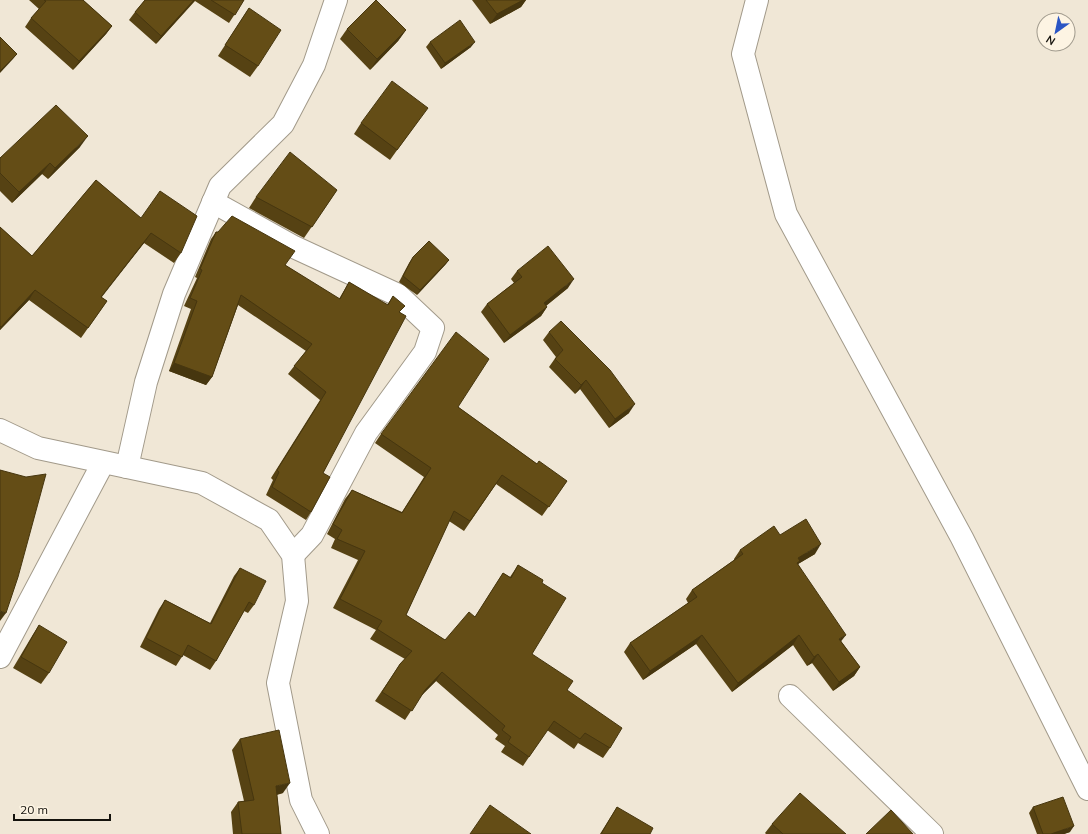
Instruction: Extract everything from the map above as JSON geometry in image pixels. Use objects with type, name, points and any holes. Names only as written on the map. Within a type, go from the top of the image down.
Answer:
[{"type":"street","points":[[127,467],[146,382],[172,302],[220,186],[283,124],[314,65],[336,0]]},
{"type":"street","points":[[757,0],[743,54],[786,214],[962,538],[1088,789]]},
{"type":"street","points":[[213,202],[294,247],[398,295],[432,328],[425,352],[366,433],[312,535],[293,555]]},
{"type":"street","points":[[0,430],[38,448],[202,483],[269,520],[293,555],[297,601],[278,683],[301,800],[318,834]]},
{"type":"street","points":[[0,657],[103,462]]},
{"type":"street","points":[[790,696],[932,834]]},
{"type":"building","points":[[44,0],[83,0],[112,26],[79,61],[31,18],[46,1]]},
{"type":"building","points":[[145,0],[194,0],[161,36],[135,12]]},
{"type":"building","points":[[211,0],[244,0],[235,15]]},
{"type":"building","points":[[376,0],[406,30],[377,59],[347,29]]},
{"type":"building","points":[[486,0],[523,0],[497,14]]},
{"type":"building","points":[[249,8],[281,30],[258,66],[225,45]]},
{"type":"building","points":[[460,20],[475,42],[445,63],[430,42]]},
{"type":"building","points":[[0,37],[17,54],[0,71]]},
{"type":"building","points":[[392,81],[428,108],[397,150],[361,123]]},
{"type":"building","points":[[56,105],[88,136],[55,168],[50,163],[19,192],[0,173],[0,158]]},
{"type":"building","points":[[290,152],[337,190],[312,227],[256,197]]},
{"type":"building","points":[[96,180],[141,218],[160,191],[197,216],[181,253],[151,233],[101,297],[107,301],[88,328],[35,290],[1,327],[0,227],[32,256]]},
{"type":"building","points":[[232,216],[295,251],[285,265],[340,299],[349,282],[388,305],[393,296],[405,306],[399,312],[406,316],[323,473],[330,477],[311,512],[272,487],[279,472],[277,470],[326,392],[294,366],[312,344],[241,295],[212,377],[174,363],[197,301],[190,298],[202,270],[200,269],[216,232],[218,232]]},
{"type":"building","points":[[429,241],[449,260],[420,290],[403,276],[413,257]]},
{"type":"building","points":[[548,246],[574,279],[544,303],[547,307],[510,335],[487,304],[522,277],[517,271]]},
{"type":"building","points":[[561,321],[610,370],[635,404],[615,419],[586,380],[581,385],[555,359],[563,350],[549,332]]},
{"type":"building","points":[[456,332],[489,359],[458,407],[537,464],[539,461],[567,481],[549,507],[502,475],[470,521],[454,511],[406,615],[445,640],[469,612],[475,617],[503,573],[511,578],[518,565],[543,580],[542,583],[566,598],[532,654],[573,681],[567,690],[622,728],[610,748],[585,733],[580,739],[554,721],[529,757],[508,742],[511,737],[502,730],[505,726],[442,672],[425,690],[412,711],[382,692],[400,664],[412,651],[377,629],[382,621],[340,599],[365,551],[337,539],[342,530],[333,524],[352,490],[402,513],[431,468],[381,434]]},
{"type":"building","points":[[0,470],[26,477],[46,474],[18,577],[6,613],[0,611]]},
{"type":"building","points":[[806,519],[821,544],[798,558],[800,561],[797,563],[846,635],[839,639],[860,667],[839,682],[818,654],[814,657],[799,635],[738,683],[702,635],[650,671],[630,643],[697,597],[692,590],[743,554],[740,550],[774,526],[780,535]]},
{"type":"building","points":[[240,568],[266,581],[254,605],[249,602],[216,661],[188,645],[182,657],[146,638],[165,600],[211,624]]},
{"type":"building","points":[[39,625],[67,642],[49,673],[21,657]]},
{"type":"building","points":[[279,730],[290,783],[276,786],[281,834],[242,834],[238,802],[254,800],[240,739]]},
{"type":"building","points":[[800,793],[846,834],[783,834],[772,824]]},
{"type":"building","points":[[1063,797],[1074,826],[1051,834],[1043,834],[1033,807]]},
{"type":"building","points":[[490,805],[531,834],[470,834]]},
{"type":"building","points":[[617,807],[653,828],[650,834],[601,834]]},
{"type":"building","points":[[891,810],[913,834],[866,834]]}]
